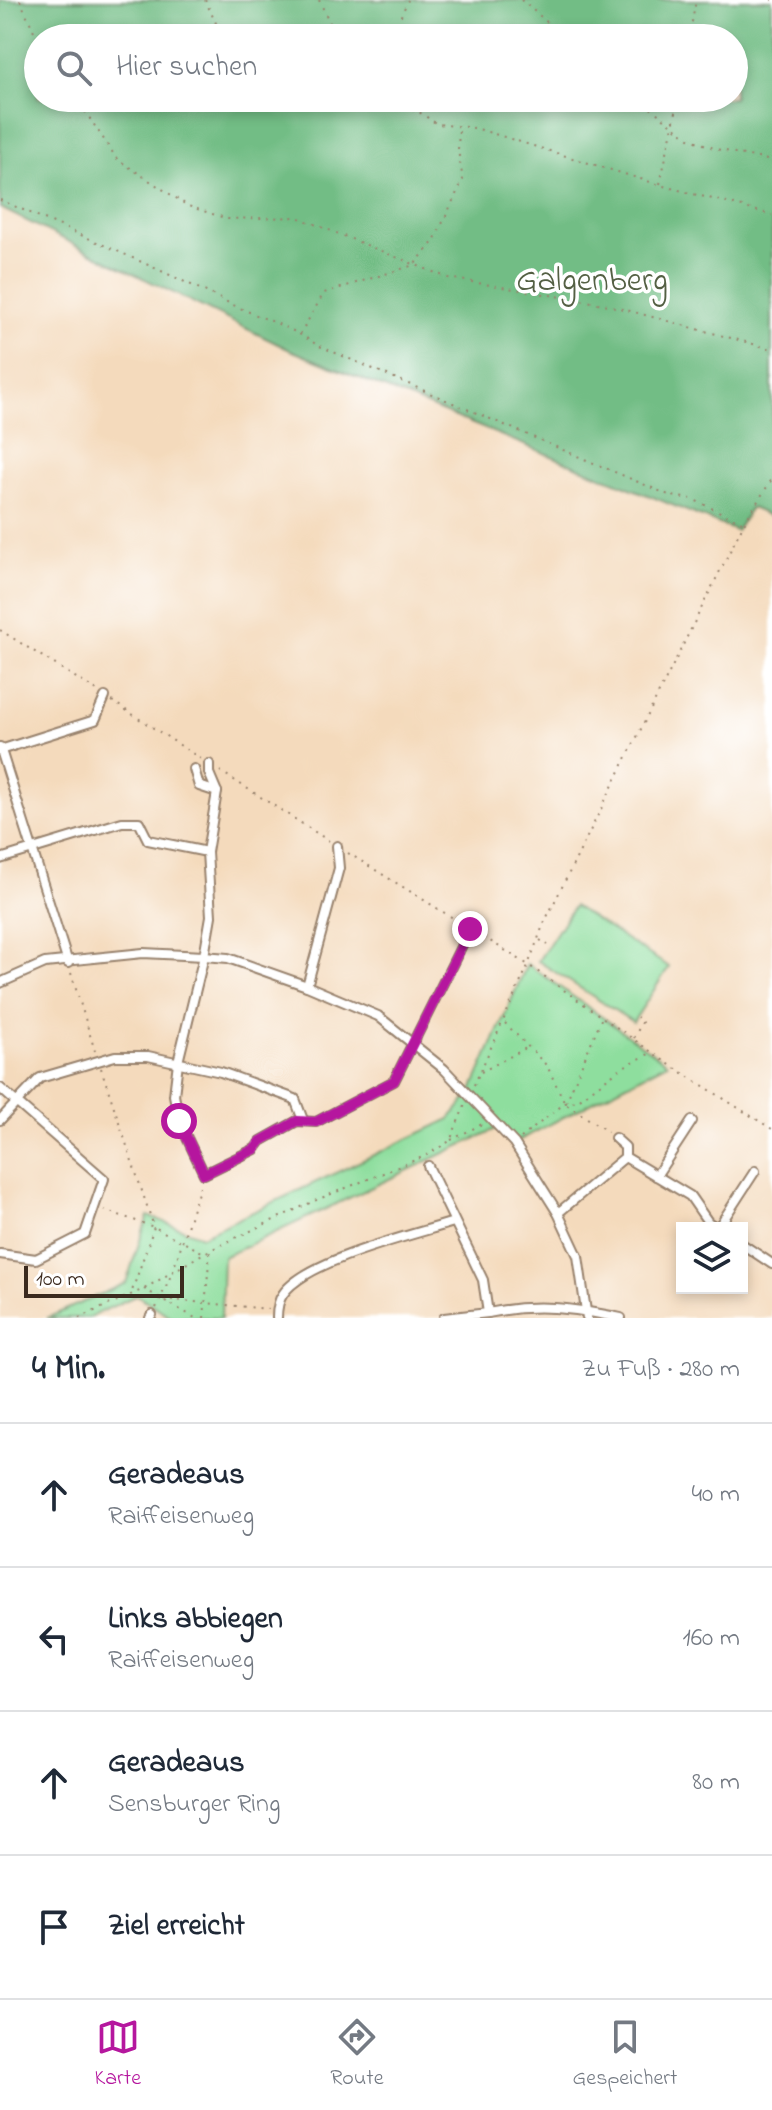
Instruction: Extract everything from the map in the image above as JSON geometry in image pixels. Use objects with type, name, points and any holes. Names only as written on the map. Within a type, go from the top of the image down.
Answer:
[{"type":"street","points":[[68,963],[0,749],[95,720],[105,697]]},
{"type":"street","points":[[209,764],[209,773],[217,792],[207,852],[211,916],[178,1062],[174,1095],[179,1121],[204,1174],[255,1149],[261,1141],[303,1120],[316,1122],[394,1081],[470,929]]},
{"type":"street","points":[[194,769],[199,786],[217,792]]},
{"type":"street","points":[[0,859],[122,822],[139,822],[148,840],[207,852]]},
{"type":"street","points":[[307,986],[339,868],[337,846]]},
{"type":"street","points":[[0,983],[45,963],[143,953],[228,958],[378,1016],[444,1069],[514,1143],[558,1213],[578,1256],[587,1314]]},
{"type":"street","points":[[0,1120],[40,1078],[115,1056],[148,1056],[221,1072],[295,1099],[303,1120]]},
{"type":"street","points":[[0,1088],[104,1179],[85,1234],[36,1259],[0,1254]]},
{"type":"street","points":[[656,1176],[692,1121]]},
{"type":"street","points":[[615,1138],[625,1147],[625,1157]]},
{"type":"street","points":[[625,1157],[690,1196],[708,1222]]},
{"type":"street","points":[[558,1213],[625,1157]]},
{"type":"street","points":[[428,1166],[483,1280],[488,1313]]},
{"type":"street","points":[[722,1222],[755,1171]]},
{"type":"street","points":[[277,1314],[283,1294],[320,1266],[454,1222]]},
{"type":"street","points":[[748,1248],[772,1264]]},
{"type":"street","points":[[444,1318],[520,1307],[568,1307],[587,1314],[621,1318]]},
{"type":"path","points":[[20,0],[31,24]]},
{"type":"path","points":[[205,0],[216,24]]},
{"type":"path","points":[[319,0],[330,24]]},
{"type":"path","points":[[397,24],[408,0]]},
{"type":"path","points":[[521,0],[549,24]]},
{"type":"path","points":[[692,24],[696,0]]},
{"type":"path","points":[[85,112],[117,159],[188,206],[228,219],[297,217],[448,278],[604,304],[772,349]]},
{"type":"path","points":[[419,112],[437,124],[475,128],[660,185],[772,215]]},
{"type":"path","points":[[655,112],[689,138],[716,149],[772,161]]},
{"type":"path","points":[[660,185],[677,112]]},
{"type":"path","points":[[300,334],[324,293],[414,265],[434,241],[463,180],[458,150],[460,127]]},
{"type":"path","points":[[0,200],[177,276],[317,345],[397,380],[671,496],[692,499],[744,523]]},
{"type":"path","points":[[450,1141],[544,923],[744,523],[772,479]]},
{"type":"path","points":[[767,485],[772,488]]},
{"type":"path","points":[[0,630],[527,964],[652,1052],[772,1129]]},
{"type":"path","points":[[539,939],[548,945]]},
{"type":"path","points":[[68,963],[154,1227],[131,1295]]},
{"type":"path","points":[[514,1143],[565,1103],[602,1017]]},
{"type":"path","points":[[633,1039],[642,1022],[637,1017]]},
{"type":"path","points":[[503,1021],[547,1066],[565,1103],[615,1138]]},
{"type":"path","points":[[480,1072],[528,1047]]},
{"type":"path","points":[[565,1103],[577,1101],[621,1068],[652,1052]]},
{"type":"path","points":[[79,1318],[144,1289],[204,1253],[314,1201],[425,1156],[493,1118]]},
{"type":"path","points":[[162,1299],[204,1174]]},
{"type":"path","points":[[96,1207],[154,1227],[204,1253]]},
{"type":"path","points":[[127,1224],[129,1219]]},
{"type":"path","points":[[204,1318],[210,1250]]},
{"type":"path","points":[[144,1289],[195,1318]]},
{"type":"path","points":[[162,1299],[277,1314]]},
{"type":"green space","name":"Galgenberg","points":[[0,0],[772,0],[772,517],[751,508],[736,531],[288,349],[0,208]]},
{"type":"green space","points":[[574,906],[669,967],[633,1022],[538,961]]},
{"type":"green space","points":[[527,964],[667,1063],[514,1143],[500,1127],[223,1257],[221,1318],[173,1318],[137,1295],[88,1318],[47,1318],[126,1283],[148,1216],[202,1236],[450,1119],[470,1095]]},
{"type":"route","points":[[179,1121],[204,1174],[255,1149],[261,1141],[297,1121],[316,1122],[394,1081],[470,929]]}]
